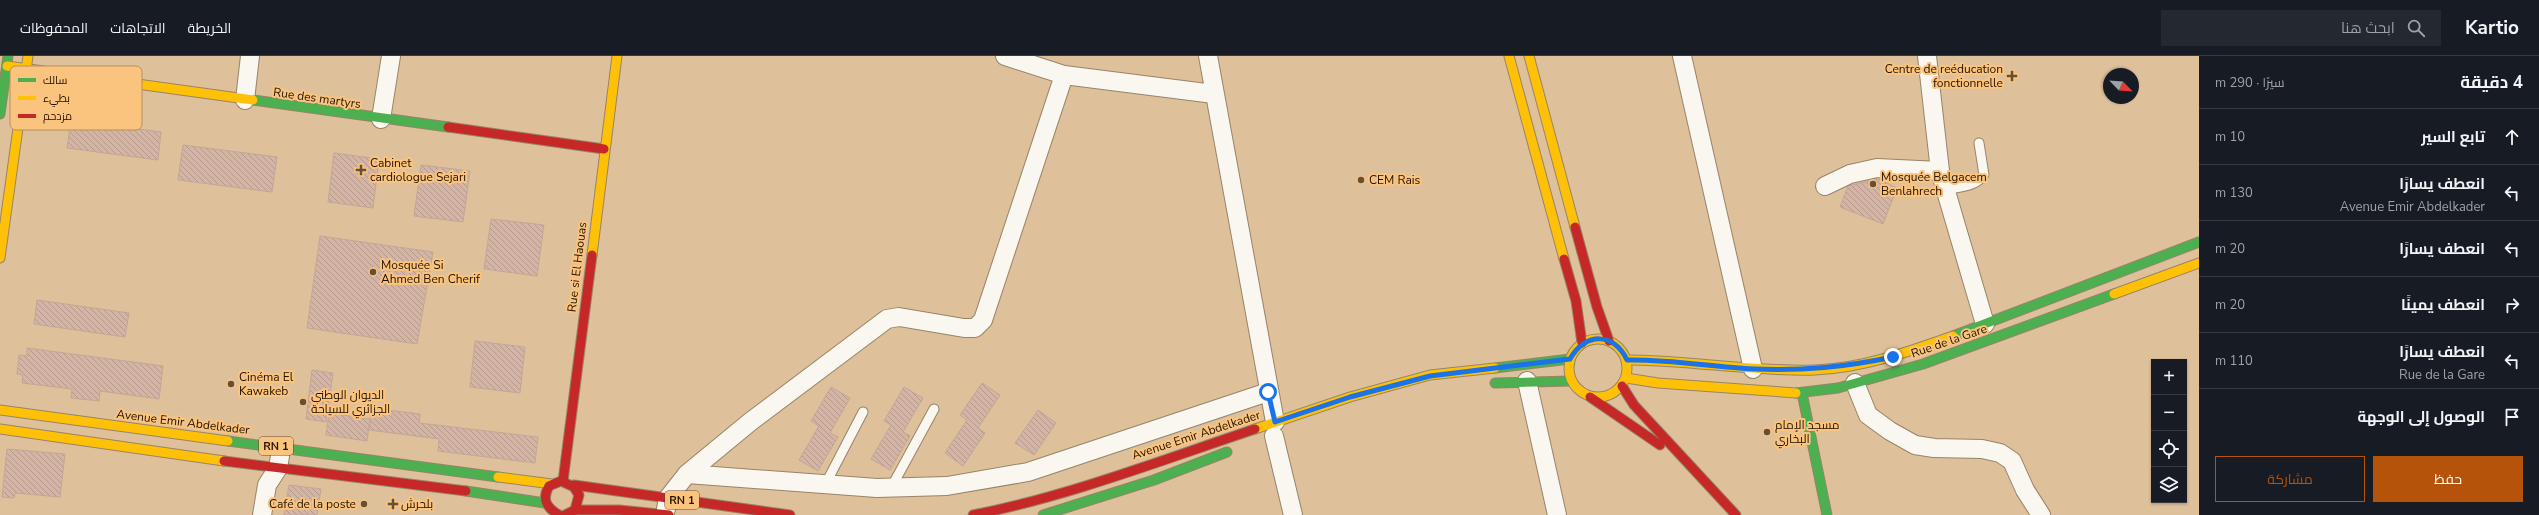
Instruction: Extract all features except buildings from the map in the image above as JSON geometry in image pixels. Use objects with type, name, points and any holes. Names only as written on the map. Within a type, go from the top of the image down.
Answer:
[{"type":"main road","points":[[0,114],[4,66],[8,56]]},
{"type":"main road","points":[[26,66],[28,56]]},
{"type":"main road","name":"Rue si El Haouas","points":[[563,480],[617,56]]},
{"type":"main road","points":[[1509,56],[1576,302],[1582,343]]},
{"type":"main road","points":[[1530,56],[1597,307],[1609,341]]},
{"type":"main road","name":"Rue des martyrs","points":[[142,85],[604,149]]},
{"type":"main road","points":[[0,258],[18,130]]},
{"type":"main road","name":"Rue de la Gare","points":[[1624,382],[1658,383],[1802,394],[1855,383],[1923,364],[1989,332],[2199,242]]},
{"type":"main road","name":"Rue de la Gare","points":[[1627,360],[1650,360],[1753,369],[1804,370],[1844,367],[1893,357],[1989,332],[2199,263]]},
{"type":"main road","points":[[1685,461],[1582,393],[1571,381],[1569,374],[1570,359],[1582,343],[1600,339],[1609,341],[1623,352],[1627,360],[1624,382],[1634,405],[1736,515]]},
{"type":"main road","name":"Avenue Emir Abdelkader","points":[[973,515],[1014,507],[1274,432],[1350,397],[1430,376],[1570,359]]},
{"type":"main road","points":[[1486,383],[1571,381]]},
{"type":"main road","points":[[1590,397],[1607,397],[1624,382]]},
{"type":"main road","points":[[1802,394],[1827,515]]},
{"type":"main road","name":"Avenue Emir Abdelkader","points":[[0,410],[552,484]]},
{"type":"main road","name":"RN 1","points":[[0,429],[270,467],[489,494],[546,503]]},
{"type":"main road","points":[[1043,515],[1154,480],[1233,450]]},
{"type":"main road","points":[[554,514],[546,503],[545,492],[552,484],[563,480],[574,486],[579,500],[571,513]]},
{"type":"main road","name":"RN 1","points":[[574,486],[667,509]]},
{"type":"main road","name":"RN 1","points":[[571,513],[667,509],[790,515]]},
{"type":"street","points":[[245,100],[250,56]]},
{"type":"street","points":[[381,119],[391,56]]},
{"type":"street","points":[[1005,56],[1064,75],[1214,94]]},
{"type":"street","points":[[1208,56],[1274,432],[1293,515]]},
{"type":"street","points":[[1682,56],[1753,369]]},
{"type":"street","points":[[1927,56],[1940,171],[1989,332]]},
{"type":"street","points":[[667,509],[687,474],[750,422],[887,320],[899,317],[964,328],[975,328],[983,320],[1064,75]]},
{"type":"street","points":[[1825,186],[1850,174],[1877,168],[1940,171]]},
{"type":"street","points":[[1527,381],[1557,515]]},
{"type":"street","points":[[1855,383],[1868,415],[1890,432],[1915,445],[1934,448],[1982,449],[2000,453],[2012,461],[2025,490],[2041,515]]},
{"type":"street","points":[[687,474],[891,488],[947,486],[1028,472],[1268,392]]},
{"type":"street","points":[[262,515],[273,446]]},
{"type":"lane","points":[[1945,190],[1979,182],[1984,175],[1979,143]]},
{"type":"lane","points":[[891,488],[934,409]]},
{"type":"lane","points":[[825,484],[863,412]]},
{"type":"traffic: fast","points":[[0,114],[8,56]]},
{"type":"traffic: fast","points":[[253,100],[448,127]]},
{"type":"traffic: fast","points":[[1953,336],[2199,242]]},
{"type":"traffic: fast","points":[[1796,393],[1838,388],[1923,364],[2114,294]]},
{"type":"traffic: fast","points":[[1495,368],[1570,359]]},
{"type":"traffic: fast","points":[[1495,383],[1571,381]]},
{"type":"traffic: fast","points":[[1802,393],[1827,515]]},
{"type":"traffic: fast","points":[[228,441],[498,477]]},
{"type":"traffic: fast","points":[[1043,515],[1154,480],[1227,452]]},
{"type":"traffic: fast","points":[[466,491],[545,503]]},
{"type":"traffic: slow","points":[[27,66],[28,56]]},
{"type":"traffic: slow","points":[[592,255],[617,56]]},
{"type":"traffic: slow","points":[[1509,56],[1564,259]]},
{"type":"traffic: slow","points":[[1529,56],[1575,227]]},
{"type":"traffic: slow","points":[[142,85],[253,100]]},
{"type":"traffic: slow","points":[[0,258],[18,130]]},
{"type":"traffic: slow","points":[[2114,294],[2199,263]]},
{"type":"traffic: slow","points":[[1627,360],[1768,369],[1833,369],[1868,363],[1953,336]]},
{"type":"traffic: slow","points":[[1592,339],[1604,339],[1614,343],[1623,352],[1627,362],[1627,368],[1627,374],[1619,389],[1604,397],[1592,397],[1582,393],[1573,384],[1569,374],[1569,362],[1573,352],[1582,343],[1592,339]]},
{"type":"traffic: slow","points":[[1255,429],[1350,397],[1430,375],[1495,368]]},
{"type":"traffic: slow","points":[[1626,378],[1658,383],[1796,393]]},
{"type":"traffic: slow","points":[[0,410],[228,441]]},
{"type":"traffic: slow","points":[[0,429],[224,461]]},
{"type":"traffic: slow","points":[[498,477],[552,484]]},
{"type":"traffic: jam","points":[[448,127],[604,149]]},
{"type":"traffic: jam","points":[[1575,227],[1597,307],[1609,341]]},
{"type":"traffic: jam","points":[[563,481],[592,255]]},
{"type":"traffic: jam","points":[[1564,259],[1576,301],[1582,343]]},
{"type":"traffic: jam","points":[[1622,386],[1634,405],[1736,515]]},
{"type":"traffic: jam","points":[[1590,397],[1660,445]]},
{"type":"traffic: jam","points":[[973,515],[1080,488],[1255,429]]},
{"type":"traffic: jam","points":[[224,461],[466,491]]},
{"type":"traffic: jam","points":[[559,515],[548,506],[545,499],[549,486],[561,481],[574,487],[579,495],[575,510],[565,515]]},
{"type":"traffic: jam","points":[[574,485],[790,515]]},
{"type":"traffic: jam","points":[[575,510],[619,510],[669,515]]},
{"type":"place","name":"Centre de reéducation fonctionnelle","points":[[2012,76]]},
{"type":"place","name":"Cabinet cardiologue Sejari","points":[[361,170]]},
{"type":"place","name":"CEM Rais","points":[[1361,180]]},
{"type":"place","name":"Mosquée Belgacem Benlahrech","points":[[1873,184]]},
{"type":"place","name":"Mosquée Si Ahmed Ben Cherif","points":[[373,272]]},
{"type":"place","name":"Cinéma El Kawakeb","points":[[231,384]]},
{"type":"place","name":"الديوان الوطني الجزائري للسياحة","points":[[303,402]]},
{"type":"place","name":"مسجد الإمام البخاري","points":[[1767,432]]},
{"type":"place","name":"Café de la poste","points":[[364,504]]},
{"type":"place","name":"بلحرش","points":[[393,504]]},
{"type":"route","points":[[1268,392],[1275,422],[1350,397],[1430,376],[1570,359],[1574,350],[1582,343],[1600,339],[1617,345],[1627,360],[1650,360],[1753,369],[1804,370],[1844,367],[1893,357]]}]
